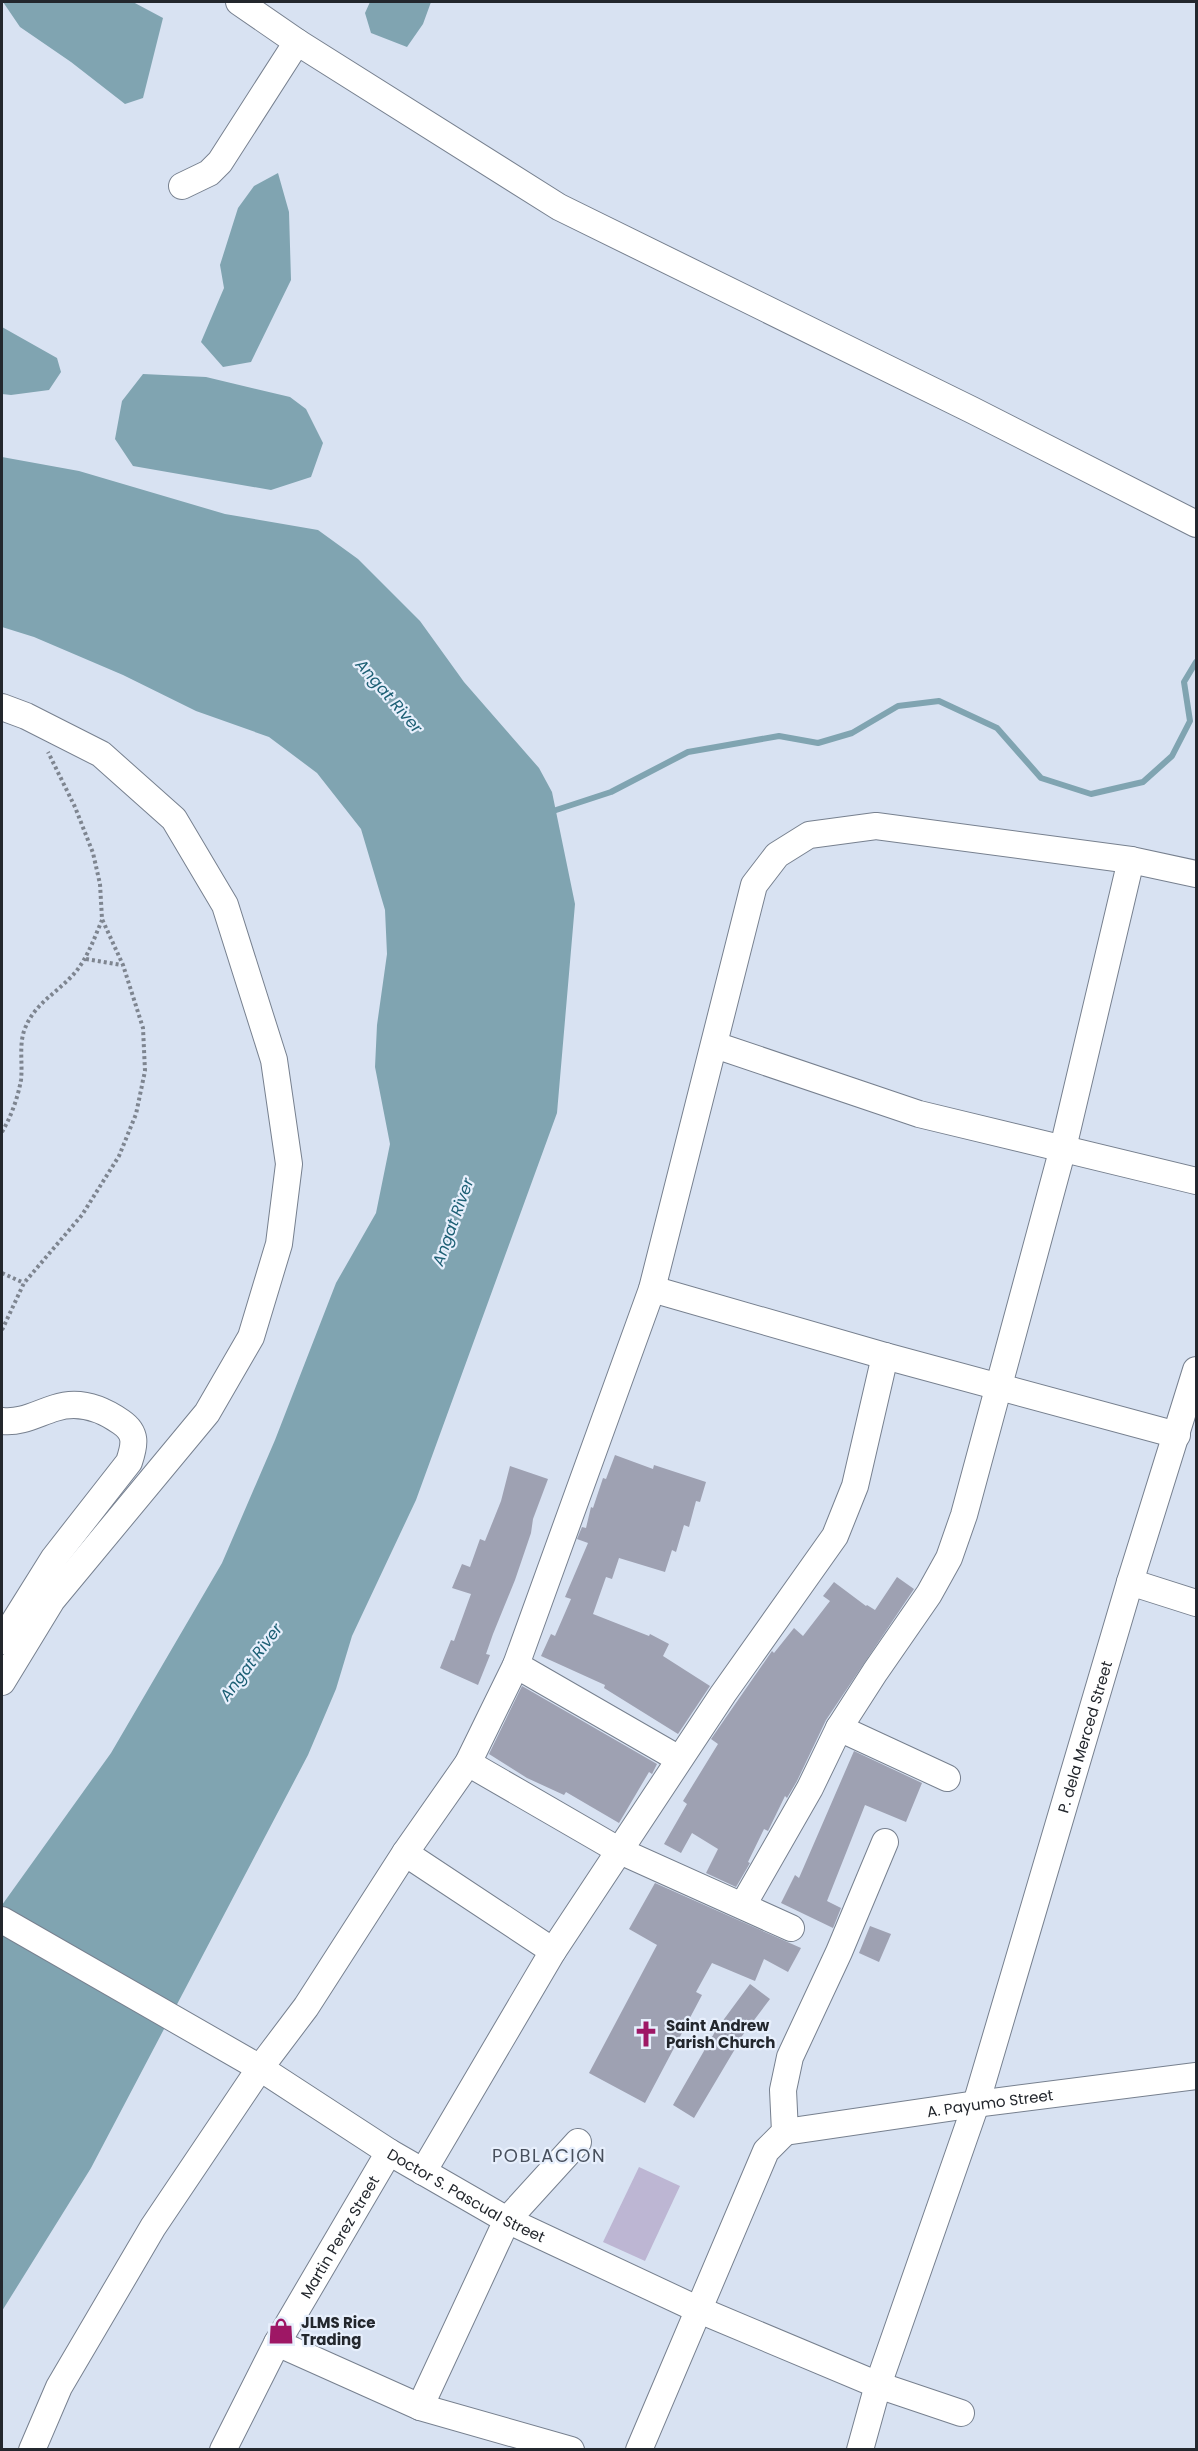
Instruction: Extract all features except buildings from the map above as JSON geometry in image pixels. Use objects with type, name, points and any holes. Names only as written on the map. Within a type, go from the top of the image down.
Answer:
[{"type":"street","points":[[239,2],[297,42],[559,207],[951,399],[1197,524]]},
{"type":"street","points":[[182,186],[209,173],[220,162],[297,42]]},
{"type":"street","points":[[2,707],[26,716],[101,754],[174,819],[225,905],[274,1060],[289,1164],[279,1244],[251,1337],[207,1413],[52,1600],[2,1682]]},
{"type":"street","points":[[32,2450],[59,2387],[153,2227],[260,2068],[306,2007],[405,1853],[468,1763],[516,1665],[652,1289],[754,885],[777,855],[809,835],[876,826],[1131,860],[1197,874]]},
{"type":"street","points":[[743,1905],[810,1788],[839,1728],[929,1594],[949,1558],[964,1515],[1063,1148],[1131,860]]},
{"type":"street","points":[[715,1045],[919,1114],[1197,1181]]},
{"type":"street","points":[[652,1289],[885,1356],[1177,1435]]},
{"type":"street","points":[[423,2172],[553,1951],[680,1759],[835,1536],[855,1486],[885,1356]]},
{"type":"street","name":"P. dela Merced Street","points":[[860,2450],[878,2385],[976,2104],[1130,1582],[1197,1370]]},
{"type":"street","points":[[2,1422],[30,1419],[56,1408],[81,1404],[110,1414],[123,1423],[130,1428],[135,1442],[129,1462],[54,1558],[2,1641]]},
{"type":"street","points":[[1130,1582],[1197,1603]]},
{"type":"street","points":[[516,1665],[680,1759]]},
{"type":"street","points":[[839,1728],[947,1778]]},
{"type":"street","points":[[468,1763],[620,1851],[791,1928]]},
{"type":"street","points":[[639,2450],[766,2151],[784,2132],[783,2090],[790,2057],[839,1952],[885,1842]]},
{"type":"street","points":[[405,1853],[553,1951]]},
{"type":"street","name":"Doctor S. Pascual Street","points":[[2,1920],[260,2068],[389,2152],[507,2220],[697,2309],[878,2385],[961,2413]]},
{"type":"street","name":"A. Payumo Street","points":[[784,2132],[976,2104],[1197,2076]]},
{"type":"street","points":[[420,2407],[507,2220],[578,2142]]},
{"type":"street","name":"Martin Perez Street","points":[[223,2450],[277,2343],[389,2152]]},
{"type":"street","points":[[277,2343],[420,2407],[571,2450]]},
{"type":"path","points":[[2,1330],[24,1283],[82,1215],[119,1156],[136,1114],[145,1071],[143,1028],[123,965],[102,919],[100,884],[93,853],[75,807],[43,744]]},
{"type":"path","points":[[2,1132],[21,1080],[21,1048],[25,1027],[35,1009],[69,979],[86,959],[102,919]]},
{"type":"path","points":[[86,959],[123,965]]},
{"type":"path","points":[[2,1273],[24,1283]]},
{"type":"shaded area","points":[[639,2167],[680,2186],[645,2261],[603,2242]]},
{"type":"water","points":[[3,2],[133,2],[163,18],[143,98],[125,104],[71,62],[20,27]]},
{"type":"water","points":[[370,2],[431,2],[423,24],[407,47],[371,33],[365,13]]},
{"type":"water","points":[[278,173],[289,212],[291,280],[251,362],[223,367],[201,342],[224,288],[220,265],[238,208],[254,186]]},
{"type":"water","points":[[2,327],[57,358],[61,372],[49,390],[2,394]]},
{"type":"water","points":[[143,374],[206,377],[290,397],[306,409],[323,443],[311,477],[271,490],[133,466],[115,439],[122,401]]},
{"type":"water","name":"Angat River","points":[[2,457],[79,471],[225,514],[318,530],[358,559],[420,621],[464,682],[539,768],[552,792],[575,904],[557,1113],[416,1500],[352,1636],[336,1689],[308,1755],[91,2168],[2,2311],[2,1905],[111,1753],[222,1563],[275,1440],[336,1283],[376,1213],[390,1144],[375,1067],[377,1025],[387,954],[385,910],[361,829],[317,773],[269,737],[196,711],[123,675],[34,637],[2,627]]},
{"type":"waterway","points":[[550,812],[611,792],[688,752],[779,736],[818,743],[852,733],[898,706],[939,701],[997,728],[1041,778],[1091,794],[1143,782],[1172,756],[1190,721],[1184,682],[1196,662]]},
{"type":"place","name":"Saint Andrew Parish Church","points":[[646,2034]]},
{"type":"place","name":"JLMS Rice Trading","points":[[281,2331]]},
{"type":"district","name":"POBLACION","points":[[549,2155]]}]
